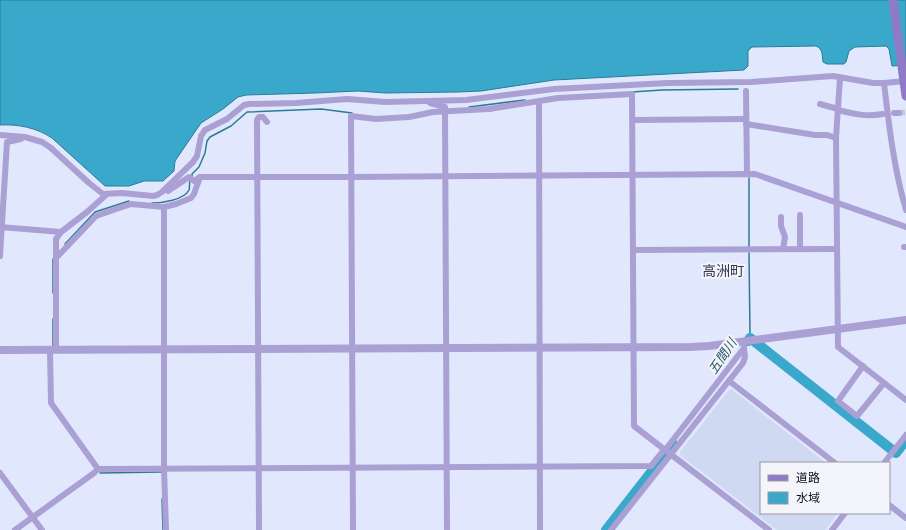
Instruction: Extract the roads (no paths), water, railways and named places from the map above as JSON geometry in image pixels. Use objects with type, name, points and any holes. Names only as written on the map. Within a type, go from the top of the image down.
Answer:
[{"type":"main road","points":[[893,0],[906,96]]},
{"type":"street","points":[[157,195],[193,162],[197,156],[202,133],[227,119],[244,105],[347,99],[386,102],[466,100],[554,89],[668,83],[751,82],[833,76],[884,84],[905,81]]},
{"type":"street","points":[[840,78],[836,138],[838,347],[906,400]]},
{"type":"street","points":[[884,84],[894,158],[899,186],[906,210]]},
{"type":"street","points":[[746,90],[747,174]]},
{"type":"street","points":[[352,530],[351,116],[376,119],[409,117],[445,110],[489,109],[558,98],[632,94],[634,426],[769,530]]},
{"type":"street","points":[[429,100],[430,103],[445,110]]},
{"type":"street","points":[[538,101],[540,530]]},
{"type":"street","points":[[820,104],[838,110],[869,116],[883,114]]},
{"type":"street","points":[[445,110],[447,530]]},
{"type":"street","points":[[259,530],[257,120],[259,117],[263,117],[266,122]]},
{"type":"street","points":[[633,120],[746,122],[815,135],[826,135],[836,138]]},
{"type":"street","points":[[0,135],[25,137],[42,142],[51,148],[89,183],[101,192],[107,194],[163,194],[191,178],[194,181],[200,177],[755,174],[906,227]]},
{"type":"street","points":[[0,256],[7,142],[25,137]]},
{"type":"street","points":[[56,258],[96,216],[131,204],[164,207],[176,204],[191,198],[200,177]]},
{"type":"street","points":[[98,469],[51,402],[56,239],[62,232],[107,194]]},
{"type":"street","points":[[164,207],[164,468],[166,530]]},
{"type":"street","points":[[800,215],[800,249]]},
{"type":"street","points":[[781,217],[784,249]]},
{"type":"street","points":[[1,227],[62,232]]},
{"type":"street","points":[[632,250],[837,249]]},
{"type":"street","points":[[0,350],[633,347],[744,345],[837,329],[906,320]]},
{"type":"street","points":[[613,529],[667,452],[743,363],[745,357],[744,345]]},
{"type":"street","points":[[15,530],[98,469],[651,466],[667,452],[666,449],[744,345]]},
{"type":"street","points":[[863,366],[838,401],[857,416],[884,383]]},
{"type":"street","points":[[729,381],[834,462]]},
{"type":"street","points":[[885,462],[906,435]]},
{"type":"street","points":[[0,472],[42,530]]},
{"type":"street","points":[[890,506],[906,518]]},
{"type":"street","points":[[832,530],[844,514]]},
{"type":"water","points":[[0,0],[906,0],[906,65],[892,66],[889,49],[886,46],[855,47],[849,51],[844,64],[827,64],[823,62],[821,51],[816,46],[752,47],[748,51],[748,66],[744,70],[554,80],[481,91],[385,93],[358,91],[246,95],[238,97],[201,123],[175,161],[174,171],[163,181],[144,181],[129,186],[105,186],[52,138],[28,127],[0,125]]},
{"type":"waterway","points":[[632,92],[738,89]]},
{"type":"waterway","points":[[469,107],[525,100]]},
{"type":"waterway","points":[[192,177],[192,174],[199,167],[205,153],[207,141],[210,137],[231,126],[247,112],[321,109],[352,113]]},
{"type":"waterway","points":[[749,178],[749,248]]},
{"type":"waterway","points":[[152,203],[167,202],[183,196],[189,190],[190,180]]},
{"type":"waterway","points":[[65,244],[95,212],[129,201]]},
{"type":"waterway","points":[[749,253],[750,335]]},
{"type":"waterway","points":[[53,259],[53,293]]},
{"type":"waterway","points":[[53,319],[53,346]]},
{"type":"waterway","name":"五間川","points":[[748,341],[750,338],[896,453],[906,440]]},
{"type":"waterway","name":"五間川","points":[[606,530],[673,444]]},
{"type":"waterway","points":[[100,473],[161,472]]},
{"type":"waterway","points":[[162,499],[163,530]]},
{"type":"tunnel","points":[[899,113],[906,112]]},
{"type":"district","name":"高洲町","points":[[723,270]]}]
